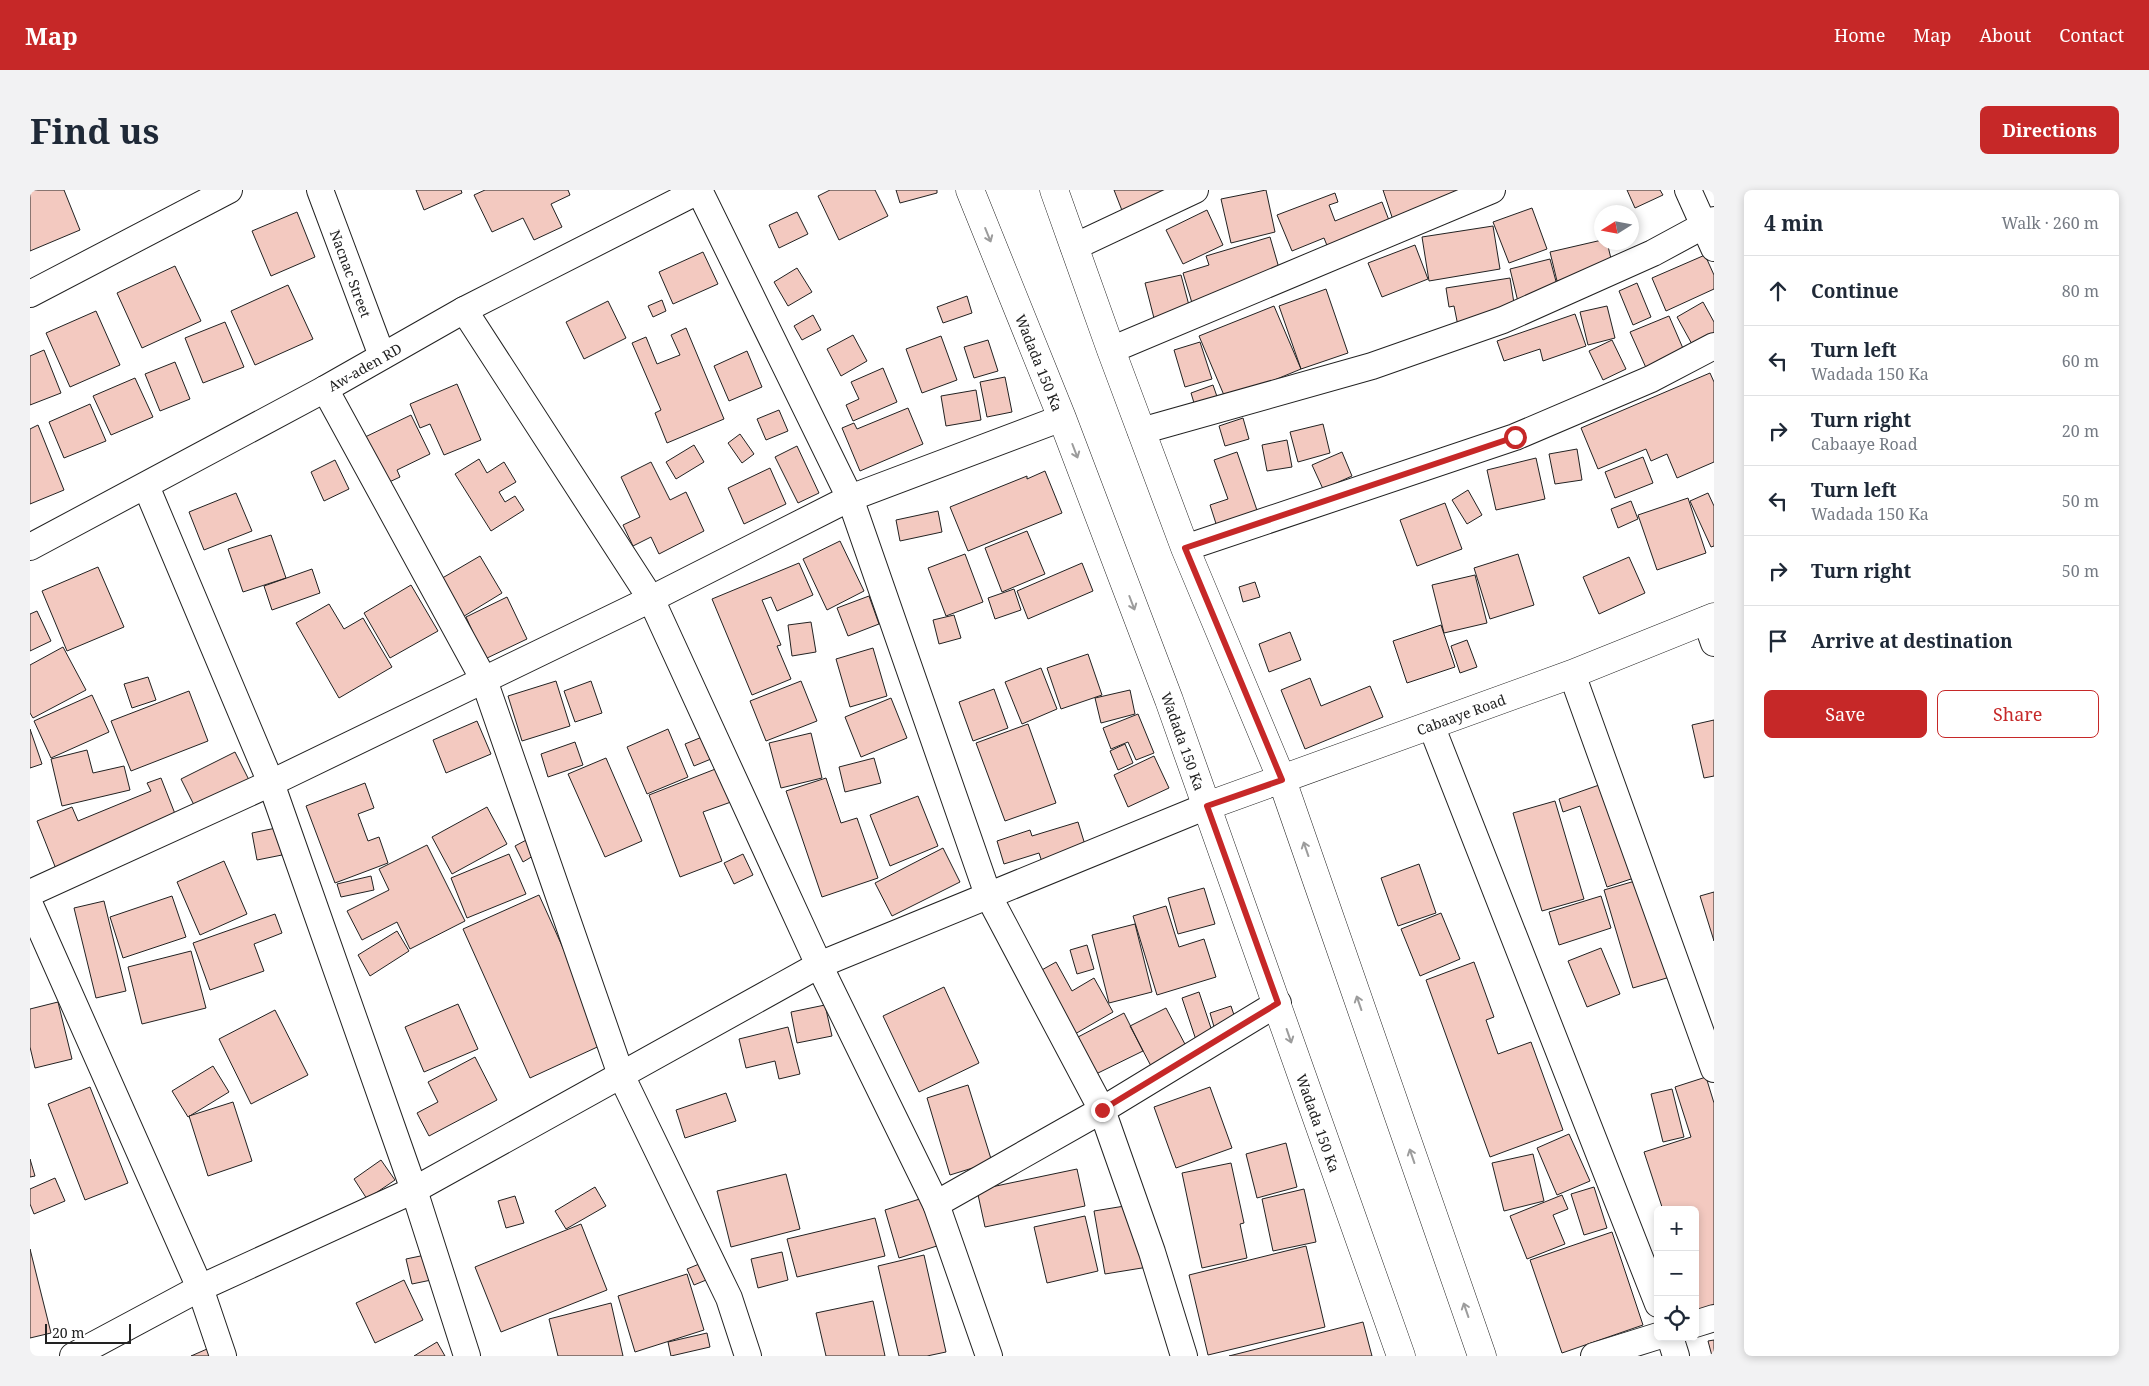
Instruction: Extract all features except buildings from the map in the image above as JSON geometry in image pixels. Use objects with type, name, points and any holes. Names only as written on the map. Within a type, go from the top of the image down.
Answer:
[{"type":"street","points":[[30,294],[229,190]]},
{"type":"street","name":"Nacnac Street","points":[[320,190],[382,356]]},
{"type":"street","points":[[700,190],[850,498],[988,895],[1102,1110],[1152,1252],[1184,1356]]},
{"type":"street","name":"Aw-aden RD","points":[[30,546],[146,486],[325,389],[464,310],[700,190]]},
{"type":"street","name":"Wadada 150 Ka","points":[[970,190],[1062,418],[1166,691],[1278,1003],[1401,1356]]},
{"type":"street","points":[[1054,190],[1185,548],[1282,780],[1482,1356]]},
{"type":"street","points":[[1074,247],[1196,190]]},
{"type":"street","points":[[1111,350],[1492,190]]},
{"type":"street","points":[[1141,431],[1372,366],[1503,320],[1653,253],[1710,231],[1688,190]]},
{"type":"street","points":[[464,310],[651,599],[819,965],[936,1204],[989,1356]]},
{"type":"street","points":[[1185,548],[1515,437],[1651,379],[1714,346]]},
{"type":"street","points":[[325,389],[484,680],[621,1075],[729,1298],[748,1356]]},
{"type":"street","points":[[30,892],[271,783],[651,599],[850,498],[1062,418]]},
{"type":"street","points":[[146,486],[271,783],[414,1190],[468,1356]]},
{"type":"street","name":"Cabaaye Road","points":[[1207,806],[1572,674],[1711,627]]},
{"type":"street","points":[[1572,674],[1714,1069]]},
{"type":"street","points":[[1431,725],[1655,1296]]},
{"type":"street","points":[[73,1356],[200,1288],[414,1190],[819,965],[1207,806]]},
{"type":"street","points":[[30,905],[200,1288],[223,1356]]},
{"type":"street","points":[[936,1204],[1102,1110],[1278,1003]]},
{"type":"street","points":[[1699,1323],[1714,1318]]},
{"type":"street","points":[[1594,1356],[1654,1337]]},
{"type":"street","points":[[1671,1341],[1676,1356]]},
{"type":"route","points":[[1102,1110],[1278,1003],[1207,806],[1282,780],[1185,548],[1515,437]]}]
